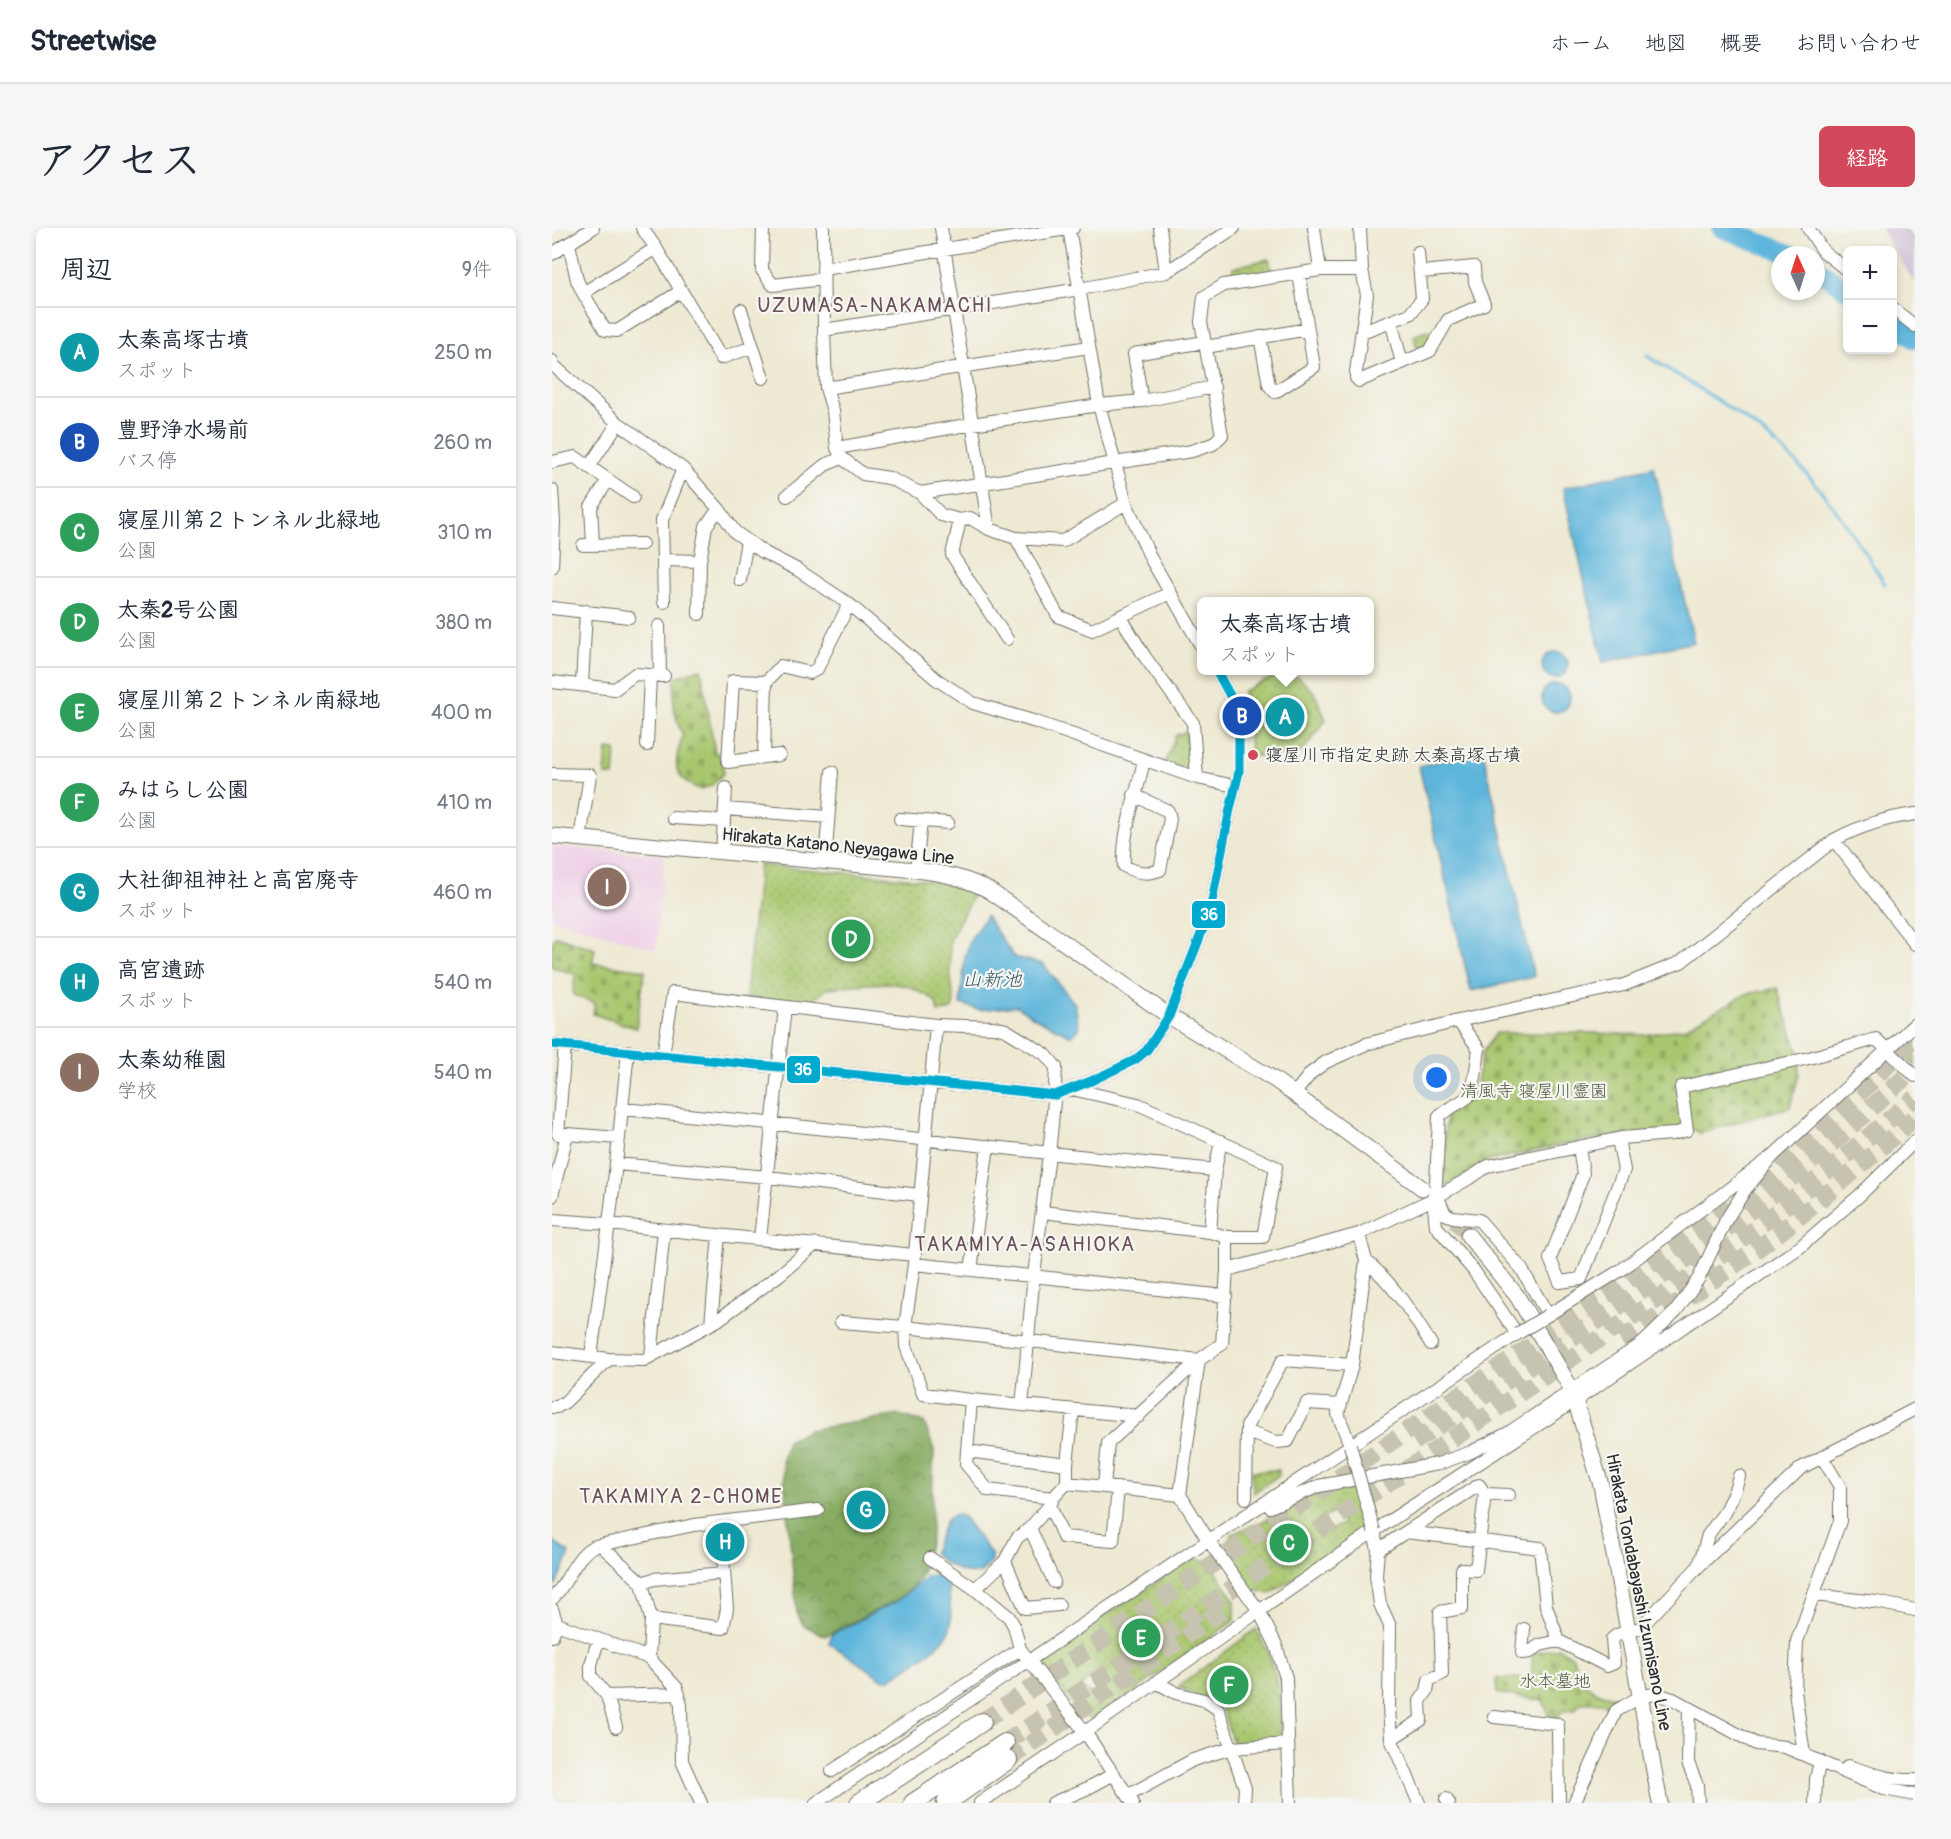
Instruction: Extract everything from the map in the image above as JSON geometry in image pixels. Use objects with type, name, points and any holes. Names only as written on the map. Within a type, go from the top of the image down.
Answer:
[{"type":"highway","points":[[859,1803],[986,1722],[870,1803]]},
{"type":"highway","points":[[914,1803],[1007,1752],[946,1803]]},
{"type":"main road","name":"Hirakata Katano Neyagawa Line","points":[[552,836],[916,870],[952,875],[976,883],[1169,1016],[1275,1080],[1427,1194]]},
{"type":"main road","points":[[1468,1235],[1517,1296],[1573,1395]]},
{"type":"main road","name":"Hirakata Tondabayashi Izumisano Line","points":[[1573,1395],[1601,1485],[1660,1803]]},
{"type":"street","points":[[642,228],[722,358],[753,347]]},
{"type":"street","points":[[763,228],[762,270],[773,285],[945,250],[1070,228],[1099,405],[1113,462],[1126,503],[1151,560],[1197,639]]},
{"type":"street","points":[[823,228],[826,388],[833,411],[840,453],[863,474],[889,478],[920,493],[941,515],[960,520],[970,518],[989,529],[1016,538],[1063,541],[1126,503]]},
{"type":"street","points":[[941,228],[989,529]]},
{"type":"street","points":[[1160,228],[1166,272]]},
{"type":"street","points":[[824,330],[1080,289],[1166,272],[1234,228]]},
{"type":"street","points":[[1314,228],[1320,270]]},
{"type":"street","points":[[1360,228],[1362,270],[1367,295],[1356,372],[1356,378],[1359,381],[1430,351],[1448,320],[1484,304],[1475,282],[1473,267],[1421,272]]},
{"type":"street","points":[[1808,228],[1823,251],[1843,267]]},
{"type":"street","points":[[552,254],[590,229]]},
{"type":"street","points":[[568,243],[577,280],[605,330],[617,331],[681,291]]},
{"type":"street","points":[[583,293],[656,248]]},
{"type":"street","points":[[1362,332],[1410,314],[1422,299],[1418,252]]},
{"type":"street","points":[[920,493],[1192,451],[1213,444],[1222,435],[1201,322],[1204,297],[1224,285],[1320,270],[1362,270]]},
{"type":"street","points":[[1260,337],[1269,385],[1275,392],[1314,367],[1299,274]]},
{"type":"street","points":[[741,310],[763,378]]},
{"type":"street","points":[[1897,311],[1915,326]]},
{"type":"street","points":[[1391,321],[1402,363]]},
{"type":"street","points":[[1142,401],[1134,354],[1308,329]]},
{"type":"street","points":[[826,388],[1089,347]]},
{"type":"street","points":[[552,362],[618,423],[683,469],[719,509],[735,532],[763,552],[798,570],[849,604],[936,679],[973,703],[1036,722],[1197,778],[1235,786]]},
{"type":"street","points":[[787,496],[840,453],[972,424],[1099,405],[1142,401],[1214,387]]},
{"type":"street","points":[[589,467],[618,423]]},
{"type":"street","points":[[552,462],[575,457],[633,497]]},
{"type":"street","points":[[664,602],[662,520],[683,469]]},
{"type":"street","points":[[608,480],[591,507],[588,545],[642,544]]},
{"type":"street","points":[[552,490],[552,567]]},
{"type":"street","points":[[699,614],[700,561],[706,526],[719,509]]},
{"type":"street","points":[[960,520],[952,555],[1007,639]]},
{"type":"street","points":[[1016,538],[1058,616],[1092,630],[1170,593]]},
{"type":"street","points":[[740,580],[747,541]]},
{"type":"street","points":[[663,560],[700,561]]},
{"type":"street","points":[[764,756],[766,682],[781,666],[810,674],[818,669],[849,604]]},
{"type":"street","points":[[552,608],[629,617]]},
{"type":"street","points":[[582,685],[586,611]]},
{"type":"street","points":[[1120,616],[1145,657],[1193,723],[1197,778]]},
{"type":"street","points":[[647,745],[658,676],[659,626]]},
{"type":"street","points":[[552,682],[615,689],[634,674],[658,676]]},
{"type":"street","points":[[552,1044],[778,1065],[1055,1095],[1135,1060],[1147,1050],[1169,1016],[1210,911],[1239,772],[1237,717],[1233,702],[1219,675]]},
{"type":"street","points":[[766,682],[733,681],[728,762],[779,755]]},
{"type":"street","points":[[1134,795],[1168,811],[1170,819],[1160,870],[1150,874],[1133,871],[1124,866],[1134,795],[1140,781],[1144,760]]},
{"type":"street","points":[[825,862],[832,772]]},
{"type":"street","points":[[552,774],[590,775],[580,839]]},
{"type":"street","points":[[722,853],[726,788]]},
{"type":"street","points":[[1294,1094],[1311,1073],[1326,1062],[1366,1044],[1458,1021],[1624,985],[1681,962],[1834,840],[1856,828],[1890,817],[1915,814]]},
{"type":"street","points":[[673,818],[724,815],[828,817]]},
{"type":"street","points":[[900,819],[948,823]]},
{"type":"street","points":[[916,870],[921,821]]},
{"type":"street","points":[[1834,840],[1915,944]]},
{"type":"street","points":[[663,1055],[673,993],[936,1025],[994,1027],[1006,1030],[1046,1054],[1056,1067],[1055,1095],[1022,1404]]},
{"type":"street","points":[[760,1239],[785,1007]]},
{"type":"street","points":[[1427,1194],[1436,1184],[1439,1116],[1448,1108],[1470,1096],[1472,1089],[1479,1049],[1458,1021]]},
{"type":"street","points":[[816,1803],[1030,1662],[1517,1334],[1621,1270],[1774,1155],[1915,1024]]},
{"type":"street","points":[[936,1025],[914,1259],[905,1328],[906,1346],[923,1394],[1139,1416]]},
{"type":"street","points":[[1227,1270],[1359,1234],[1427,1194],[1473,1176],[1488,1166],[1618,1139],[1673,1134],[1687,1130],[1681,1087],[1809,1058],[1876,1039],[1915,1076]]},
{"type":"street","points":[[552,1196],[565,1045]]},
{"type":"street","points":[[591,1356],[609,1224],[628,1052]]},
{"type":"street","points":[[1043,1212],[1210,1232],[1227,1237],[1263,1237],[1276,1167],[1138,1104],[1072,1089]]},
{"type":"street","points":[[621,1109],[773,1122],[1049,1154],[1215,1170]]},
{"type":"street","points":[[559,1134],[619,1138]]},
{"type":"street","points":[[1579,1147],[1583,1173],[1550,1259],[1560,1282],[1581,1279],[1624,1170],[1618,1139]]},
{"type":"street","points":[[1210,1232],[1215,1170],[1221,1141]]},
{"type":"street","points":[[980,1803],[1573,1395],[1800,1247],[1860,1195],[1915,1141]]},
{"type":"street","points":[[971,1270],[987,1146]]},
{"type":"street","points":[[1249,1514],[1319,1486],[1438,1464],[1471,1452],[1573,1395],[1643,1343],[1676,1311],[1699,1278],[1726,1220],[1745,1190],[1774,1155]]},
{"type":"street","points":[[616,1164],[768,1177],[919,1195]]},
{"type":"street","points":[[1427,1194],[1440,1202],[1445,1214],[1479,1220],[1521,1268],[1548,1315]]},
{"type":"street","points":[[1427,1194],[1437,1226],[1474,1271],[1517,1334]]},
{"type":"street","points":[[552,1220],[816,1244],[971,1270],[1226,1296]]},
{"type":"street","points":[[651,1356],[664,1230]]},
{"type":"street","points":[[1359,1234],[1366,1261],[1352,1365],[1338,1414],[1350,1445],[1378,1550],[1376,1576],[1380,1604],[1390,1626],[1391,1739],[1419,1803]]},
{"type":"street","points":[[711,1324],[719,1235]]},
{"type":"street","points":[[1104,1486],[1108,1443],[1199,1360],[1222,1344],[1227,1237]]},
{"type":"street","points":[[552,1352],[609,1359],[644,1360],[711,1324],[779,1275],[816,1244]]},
{"type":"street","points":[[1366,1261],[1378,1270],[1431,1344]]},
{"type":"street","points":[[841,1322],[1199,1360]]},
{"type":"street","points":[[552,1407],[565,1402],[609,1359]]},
{"type":"street","points":[[1199,1360],[1180,1495],[1208,1540],[1259,1611],[1276,1645],[1286,1678],[1290,1803]]},
{"type":"street","points":[[1246,1498],[1247,1426],[1283,1360],[1352,1365]]},
{"type":"street","points":[[971,1400],[966,1464],[988,1490],[1052,1501]]},
{"type":"street","points":[[1247,1432],[1276,1442],[1288,1441],[1307,1403],[1340,1405]]},
{"type":"street","points":[[1524,1629],[1522,1653],[1530,1652],[1540,1645],[1559,1641],[1607,1666],[1614,1664],[1612,1639],[1617,1635],[1640,1628],[1698,1567],[1801,1468],[1915,1409]]},
{"type":"street","points":[[975,1589],[1005,1561],[1017,1538],[1030,1528],[1067,1483],[1066,1464],[1073,1410]]},
{"type":"street","points":[[967,1450],[1066,1464]]},
{"type":"street","points":[[1804,1755],[1795,1691],[1797,1641],[1840,1521],[1840,1486],[1822,1457]]},
{"type":"street","points":[[1698,1567],[1708,1534],[1724,1513],[1739,1476]]},
{"type":"street","points":[[1067,1483],[1180,1495]]},
{"type":"street","points":[[1378,1550],[1479,1485],[1485,1494],[1476,1570],[1461,1569],[1462,1608],[1440,1612],[1442,1674],[1429,1680],[1427,1691],[1420,1701],[1421,1720],[1391,1739]]},
{"type":"street","points":[[1052,1501],[1064,1537],[1113,1542],[1118,1488]]},
{"type":"street","points":[[1485,1494],[1509,1496]]},
{"type":"street","points":[[552,1599],[558,1594],[588,1548],[694,1525],[818,1510]]},
{"type":"street","points":[[1030,1528],[1054,1582]]},
{"type":"street","points":[[1406,1532],[1540,1548],[1546,1606],[1559,1641]]},
{"type":"street","points":[[601,1545],[642,1583],[651,1619],[649,1658]]},
{"type":"street","points":[[651,1619],[723,1628],[726,1609],[722,1545]]},
{"type":"street","points":[[930,1558],[1010,1617],[1020,1649],[1084,1732],[1131,1799],[1193,1760],[1232,1748],[1287,1744]]},
{"type":"street","points":[[1005,1561],[1025,1608],[1059,1605]]},
{"type":"street","points":[[642,1583],[654,1579],[724,1573]]},
{"type":"street","points":[[1814,1595],[1876,1602],[1915,1610]]},
{"type":"street","points":[[552,1609],[557,1624],[552,1636]]},
{"type":"street","points":[[557,1624],[649,1658],[677,1688],[681,1705],[682,1761],[700,1803]]},
{"type":"street","points":[[598,1640],[591,1665],[591,1676],[607,1696],[616,1726]]},
{"type":"street","points":[[832,1771],[1020,1649]]},
{"type":"street","points":[[1156,1682],[1176,1692],[1204,1700],[1218,1709],[1245,1788],[1244,1803]]},
{"type":"street","points":[[607,1696],[679,1694]]},
{"type":"street","points":[[1574,1803],[1617,1711],[1641,1696],[1656,1694],[1673,1699],[1756,1744],[1785,1747],[1884,1789],[1915,1795]]},
{"type":"street","points":[[1689,1708],[1688,1762],[1697,1785],[1698,1803]]},
{"type":"street","points":[[1494,1717],[1558,1724],[1559,1803]]},
{"type":"street","points":[[1822,1762],[1840,1764],[1904,1781],[1915,1780]]},
{"type":"street","points":[[1815,1803],[1816,1779],[1822,1762]]},
{"type":"street","points":[[1053,1803],[1114,1774]]},
{"type":"shaded area","points":[[1882,228],[1915,228],[1915,283],[1897,255],[1897,246],[1891,246],[1881,230]]},
{"type":"shaded area","points":[[552,846],[664,855],[656,950],[552,918]]},
{"type":"green space","points":[[1269,259],[1272,272],[1237,278],[1233,275],[1233,267]]},
{"type":"green space","points":[[1427,330],[1434,335],[1425,351],[1418,353],[1414,336]]},
{"type":"green space","points":[[701,669],[715,753],[721,755],[724,773],[712,785],[702,790],[685,780],[677,769],[677,755],[683,736],[675,714],[674,701],[675,677]]},
{"type":"green space","points":[[1278,675],[1298,677],[1314,692],[1326,720],[1303,751],[1292,755],[1254,756],[1251,754],[1243,691]]},
{"type":"green space","points":[[1185,732],[1192,769],[1165,763],[1176,735]]},
{"type":"green space","points":[[607,749],[616,750],[614,776],[605,775]]},
{"type":"green space","points":[[759,865],[939,881],[974,893],[950,940],[950,971],[954,1002],[952,1009],[938,1012],[936,1003],[930,997],[908,986],[887,983],[828,988],[813,1000],[813,1007],[746,997]]},
{"type":"green space","points":[[556,936],[595,949],[592,963],[645,970],[636,1028],[593,1014],[595,1003],[573,995],[575,974],[552,967],[552,943]]},
{"type":"green space","name":"清風寺 寝屋川霊園","points":[[1777,988],[1799,1054],[1799,1075],[1790,1107],[1700,1133],[1691,1128],[1580,1141],[1488,1161],[1442,1188],[1446,1115],[1473,1096],[1483,1051],[1496,1033],[1645,1035],[1685,1028],[1746,994]]},
{"type":"green space","points":[[1915,1027],[1915,1066],[1896,1049]]},
{"type":"green space","points":[[899,1415],[924,1422],[934,1450],[931,1536],[922,1573],[912,1588],[897,1600],[825,1636],[803,1625],[797,1613],[782,1460],[787,1441],[809,1430]]},
{"type":"green space","points":[[1279,1470],[1279,1475],[1253,1493],[1252,1471]]},
{"type":"green space","points":[[1357,1486],[1365,1516],[1362,1533],[1270,1594],[1254,1590],[1228,1551],[1231,1534],[1260,1523],[1288,1506],[1309,1497]],"holes":[[[1337,1511],[1343,1524],[1330,1530],[1323,1518]]]},
{"type":"green space","points":[[741,1524],[743,1542],[719,1544],[717,1526],[724,1525],[721,1530],[729,1537]]},
{"type":"green space","points":[[1193,1558],[1210,1562],[1235,1601],[1235,1620],[1094,1720],[1080,1715],[1044,1665],[1045,1655]],"holes":[[[1090,1677],[1101,1687],[1098,1691],[1089,1693],[1081,1687]]]},
{"type":"green space","points":[[1256,1629],[1268,1652],[1278,1684],[1281,1737],[1233,1743],[1221,1706],[1178,1687]]},
{"type":"green space","name":"水本墓地","points":[[1559,1648],[1573,1657],[1579,1675],[1588,1686],[1600,1693],[1618,1698],[1612,1713],[1603,1703],[1580,1703],[1575,1710],[1562,1711],[1558,1718],[1550,1717],[1543,1701],[1497,1693],[1496,1679],[1531,1678],[1533,1653]]},
{"type":"water","points":[[1654,467],[1694,642],[1603,662],[1563,488]]},
{"type":"water","points":[[1555,652],[1564,656],[1568,665],[1564,674],[1555,678],[1546,674],[1542,665],[1546,656]]},
{"type":"water","points":[[1556,684],[1566,688],[1570,698],[1566,708],[1556,712],[1546,708],[1542,698],[1546,688]]},
{"type":"water","points":[[1483,751],[1534,977],[1471,991],[1419,766]]},
{"type":"water","name":"山新池","points":[[986,916],[1014,957],[1043,964],[1075,1004],[1079,1029],[1072,1036],[1037,1019],[1017,1006],[980,1010],[960,1004],[965,957],[970,940]]},
{"type":"water","points":[[955,1514],[963,1517],[991,1554],[991,1561],[981,1573],[969,1573],[955,1568],[933,1552],[946,1520]]},
{"type":"water","points":[[552,1541],[569,1553],[569,1556],[556,1585],[552,1586]]},
{"type":"water","points":[[939,1574],[947,1577],[951,1624],[947,1636],[915,1663],[890,1679],[884,1680],[829,1643],[832,1634],[897,1601],[927,1576]]},
{"type":"waterway","points":[[1722,228],[1771,247]]},
{"type":"waterway","points":[[1825,275],[1843,287]]},
{"type":"waterway","points":[[1897,324],[1915,339]]},
{"type":"waterway","points":[[1647,356],[1734,411],[1782,449],[1825,496],[1885,584]]},
{"type":"tunnel","points":[[982,1722],[1729,1209],[1821,1130],[1915,1036]]},
{"type":"tunnel","points":[[1414,1442],[1682,1262],[1767,1198],[1828,1147],[1915,1068]]},
{"type":"tunnel","points":[[1005,1743],[1692,1276],[1779,1211],[1915,1098]]},
{"type":"tunnel","points":[[1620,1340],[1770,1240],[1838,1185],[1915,1117]]},
{"type":"tunnel","points":[[1422,1188],[1468,1235]]},
{"type":"tunnel","points":[[1008,1760],[1230,1605]]},
{"type":"transit line","name":"36","points":[[552,1044],[1055,1095],[1135,1060],[1147,1050],[1169,1016],[1210,911],[1239,772],[1237,717],[1233,701],[1219,675]]},
{"type":"place","name":"豊野浄水場前","points":[[1242,716]]},
{"type":"place","name":"太秦高塚古墳","points":[[1285,717]]},
{"type":"place","name":"寝屋川市指定史跡 太秦高塚古墳","points":[[1253,755]]},
{"type":"place","name":"太秦幼稚園","points":[[607,887]]},
{"type":"place","name":"太秦2号公園","points":[[851,939]]},
{"type":"place","name":"大社御祖神社と高宮廃寺","points":[[866,1510]]},
{"type":"place","name":"高宮遺跡","points":[[725,1542]]},
{"type":"place","name":"寝屋川第２トンネル北緑地","points":[[1289,1543]]},
{"type":"place","name":"寝屋川第２トンネル南緑地","points":[[1141,1638]]},
{"type":"place","name":"みはらし公園","points":[[1229,1685]]},
{"type":"district","name":"UZUMASA-NAKAMACHI","points":[[875,305]]},
{"type":"district","name":"TAKAMIYA-ASAHIOKA","points":[[1025,1244]]},
{"type":"district","name":"TAKAMIYA 2-CHOME","points":[[681,1496]]}]
